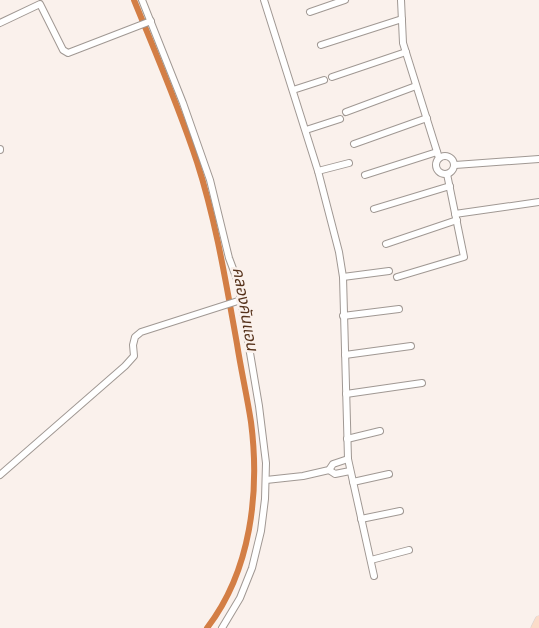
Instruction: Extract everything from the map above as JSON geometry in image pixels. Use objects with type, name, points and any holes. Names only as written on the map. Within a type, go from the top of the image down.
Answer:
[{"type":"main road","points":[[535,628],[539,620]]},
{"type":"street","points":[[142,0],[204,160],[220,216],[229,258],[238,282],[259,406],[266,463],[261,531],[252,568],[240,598],[222,628]]},
{"type":"street","points":[[264,0],[306,130],[339,252],[343,277],[348,459],[374,576]]},
{"type":"street","points":[[310,12],[345,0]]},
{"type":"street","points":[[365,175],[438,155],[448,156],[452,159],[453,171],[441,174],[436,169],[438,155],[403,43],[401,0]]},
{"type":"street","points":[[0,23],[40,2],[65,53],[82,49],[149,22]]},
{"type":"street","points":[[321,45],[402,19]]},
{"type":"street","points":[[332,77],[406,52]]},
{"type":"street","points":[[293,90],[324,80]]},
{"type":"street","points":[[346,112],[416,86]]},
{"type":"street","points":[[354,144],[427,118]]},
{"type":"street","points":[[306,130],[340,119]]},
{"type":"street","points":[[454,165],[539,159]]},
{"type":"street","points":[[318,171],[349,163]]},
{"type":"street","points":[[397,277],[464,257],[447,174]]},
{"type":"street","points":[[374,209],[450,186]]},
{"type":"street","points":[[386,244],[456,217],[539,202]]},
{"type":"street","points":[[343,277],[389,271]]},
{"type":"street","points":[[0,475],[125,366],[134,356],[134,337],[140,332],[241,300]]},
{"type":"street","points":[[343,316],[399,309]]},
{"type":"street","points":[[345,356],[412,346]]},
{"type":"street","points":[[346,394],[422,383]]},
{"type":"street","points":[[347,439],[380,431]]},
{"type":"street","points":[[266,480],[303,476],[328,470],[333,464],[348,459]]},
{"type":"street","points":[[328,470],[335,474],[350,471]]},
{"type":"street","points":[[353,482],[389,474]]},
{"type":"street","points":[[362,519],[400,511]]},
{"type":"street","points":[[371,560],[410,550]]},
{"type":"waterway","name":"คลองคันแอน","points":[[134,0],[183,121],[204,184],[220,252],[251,422],[254,476],[249,530],[234,582],[222,606],[207,628]]}]
